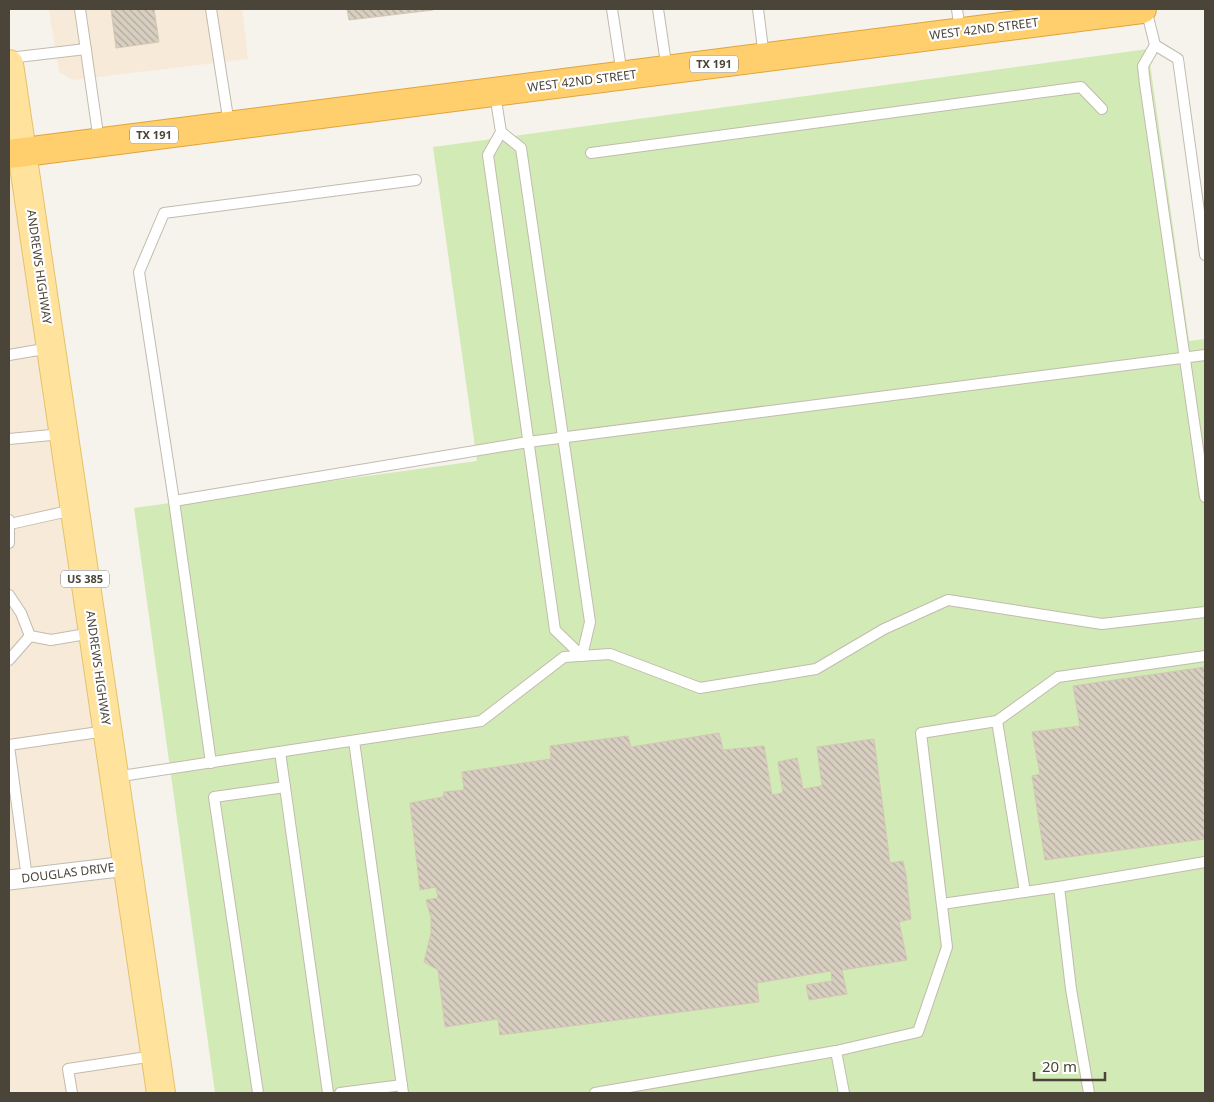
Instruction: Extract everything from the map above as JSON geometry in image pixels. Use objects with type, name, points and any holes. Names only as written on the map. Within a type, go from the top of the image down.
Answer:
[{"type":"highway","name":"WEST 42ND STREET","points":[[15,153],[764,58],[959,21],[1007,22],[1142,9]]},
{"type":"main road","name":"ANDREWS HIGHWAY","points":[[9,64],[15,153],[51,348],[161,1093]]},
{"type":"street","name":"DOUGLAS DRIVE","points":[[18,879],[127,866]]},
{"type":"lane","points":[[80,9],[99,142]]},
{"type":"lane","points":[[211,9],[229,126]]},
{"type":"lane","points":[[612,9],[622,76]]},
{"type":"lane","points":[[658,9],[667,70]]},
{"type":"lane","points":[[758,9],[764,58]]},
{"type":"lane","points":[[1146,9],[1154,45],[1143,66],[1205,497]]},
{"type":"lane","points":[[1154,45],[1178,59],[1205,255]]},
{"type":"lane","points":[[9,58],[86,49]]},
{"type":"lane","points":[[591,153],[1081,87],[1102,109]]},
{"type":"lane","points":[[495,92],[501,132],[488,155],[555,630],[582,656]]},
{"type":"lane","points":[[501,132],[521,148],[590,622],[582,656]]},
{"type":"lane","points":[[211,763],[139,272],[164,213],[416,180]]},
{"type":"lane","points":[[9,355],[51,348]]},
{"type":"lane","points":[[174,501],[528,442],[564,439],[1205,355]]},
{"type":"lane","points":[[9,439],[63,434]]},
{"type":"lane","points":[[9,543],[9,522],[74,510]]},
{"type":"lane","points":[[9,595],[21,613],[30,636]]},
{"type":"lane","points":[[114,778],[480,721],[564,657],[610,654],[700,688],[816,669],[884,629],[948,600],[1102,624],[1205,612]]},
{"type":"lane","points":[[30,636],[51,640],[92,633]]},
{"type":"lane","points":[[9,660],[30,636]]},
{"type":"lane","points":[[595,1093],[836,1051],[918,1032],[947,947],[921,733],[997,721],[1058,677],[1205,656]]},
{"type":"lane","points":[[997,721],[1025,892]]},
{"type":"lane","points":[[18,879],[20,838],[9,745],[107,731]]},
{"type":"lane","points":[[340,1093],[403,1089],[354,741]]},
{"type":"lane","points":[[280,752],[328,1093]]},
{"type":"lane","points":[[258,1093],[214,797],[285,787]]},
{"type":"lane","points":[[9,840],[20,838]]},
{"type":"lane","points":[[942,904],[1059,887],[1205,862]]},
{"type":"lane","points":[[1059,887],[1071,989],[1089,1093]]},
{"type":"lane","points":[[836,1051],[844,1093]]},
{"type":"lane","points":[[72,1093],[68,1069],[155,1056]]},
{"type":"shaded area","points":[[49,9],[242,9],[248,59],[73,80],[59,72]]},
{"type":"shaded area","points":[[9,154],[160,1093],[9,1093]]},
{"type":"green space","points":[[1148,49],[1189,341],[1205,339],[1205,1093],[215,1093],[134,508],[477,461],[433,147]]},
{"type":"building","points":[[111,9],[154,9],[159,42],[116,48]]},
{"type":"building","points":[[347,9],[433,9],[433,10],[349,20]]},
{"type":"building","points":[[1205,667],[1205,839],[1045,860],[1032,776],[1040,774],[1032,732],[1080,726],[1073,686]]},
{"type":"building","points":[[719,733],[723,750],[764,746],[772,795],[783,793],[778,762],[797,758],[803,789],[822,786],[817,747],[874,739],[890,863],[903,861],[906,875],[911,919],[899,922],[907,960],[842,970],[847,994],[809,1000],[806,985],[832,981],[831,971],[757,983],[759,1002],[500,1035],[498,1019],[445,1027],[438,970],[424,962],[431,933],[431,918],[426,900],[438,898],[436,887],[420,890],[410,803],[443,797],[444,792],[464,790],[462,772],[551,759],[550,746],[628,736],[631,747]]}]
